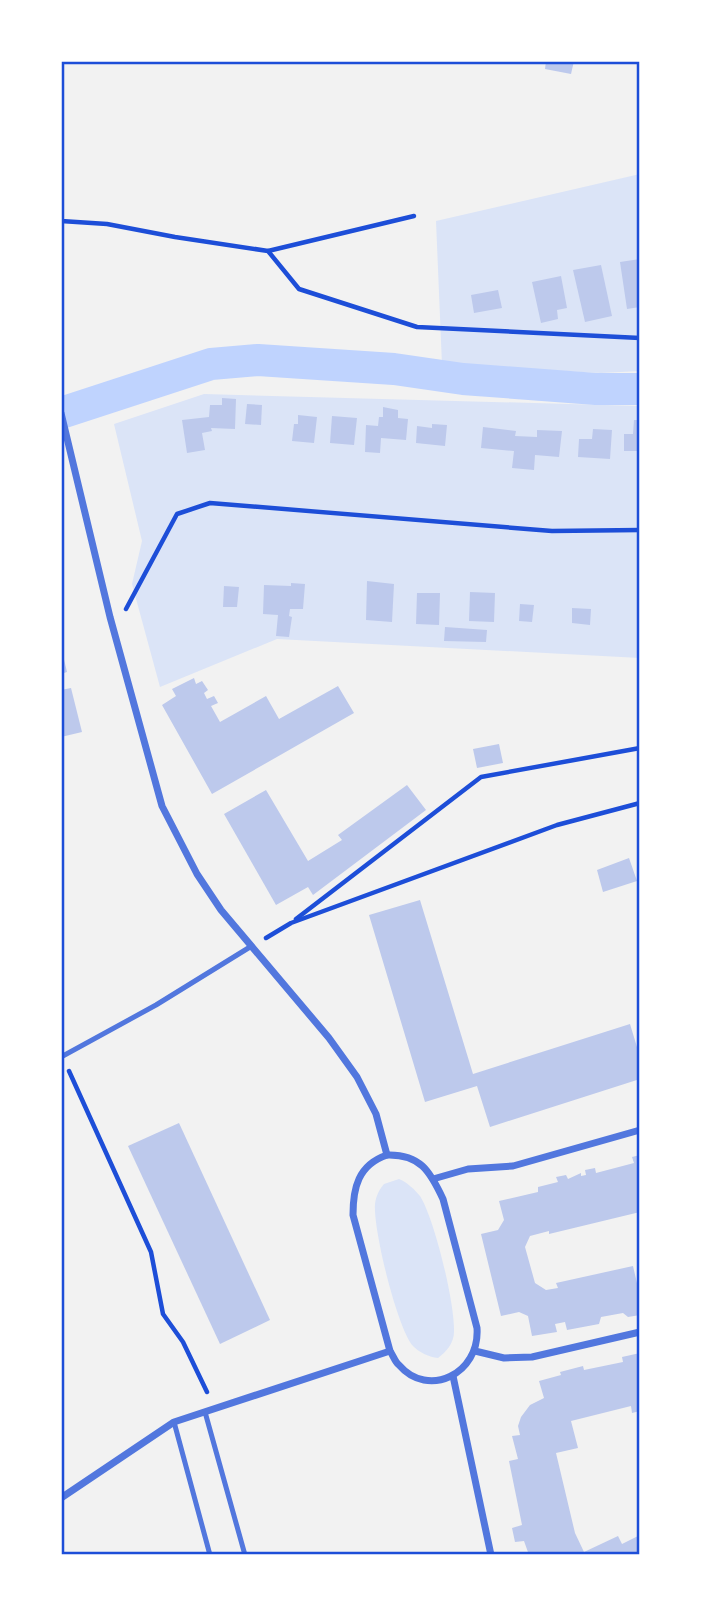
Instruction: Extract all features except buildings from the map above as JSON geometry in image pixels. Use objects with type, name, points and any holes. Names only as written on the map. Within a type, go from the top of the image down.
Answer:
[{"type":"street","points":[[61,413],[110,617],[162,806],[197,874],[221,910],[329,1038],[357,1077],[376,1114],[387,1155]]},
{"type":"street","points":[[433,1180],[468,1169],[513,1166],[640,1130]]},
{"type":"street","points":[[400,1154],[413,1158],[433,1180],[443,1199],[477,1328],[475,1352],[467,1366],[453,1376],[434,1381],[423,1380],[398,1365],[390,1351],[353,1215],[353,1195],[358,1179],[374,1159],[400,1154]]},
{"type":"street","points":[[475,1352],[504,1359],[525,1358],[640,1332]]},
{"type":"street","points":[[61,1498],[174,1422],[390,1351]]},
{"type":"street","points":[[453,1376],[491,1555]]},
{"type":"lane","points":[[62,1057],[156,1005],[250,947]]},
{"type":"lane","points":[[205,1412],[245,1555]]},
{"type":"lane","points":[[174,1422],[210,1555]]},
{"type":"path","points":[[61,221],[107,224],[268,251],[414,216]]},
{"type":"path","points":[[268,251],[299,289],[417,327],[640,338]]},
{"type":"path","points":[[110,617],[124,611],[177,514],[210,503],[552,531],[640,530]]},
{"type":"path","points":[[250,947],[290,923],[481,777],[640,748]]},
{"type":"path","points":[[290,923],[557,825],[640,803]]},
{"type":"path","points":[[62,1057],[151,1252],[163,1314],[184,1342],[214,1409]]},
{"type":"shaded area","points":[[640,174],[640,371],[601,373],[442,365],[436,221]]},
{"type":"shaded area","points":[[204,394],[640,406],[640,658],[277,639],[160,687],[132,584],[142,541],[114,424]]},
{"type":"shaded area","points":[[399,1179],[420,1196],[426,1208],[448,1283],[454,1336],[449,1347],[438,1358],[419,1351],[407,1336],[393,1300],[382,1255],[375,1201],[384,1184]]},
{"type":"waterway","points":[[61,413],[211,364],[258,360],[394,369],[463,379],[596,389],[640,389]]}]
